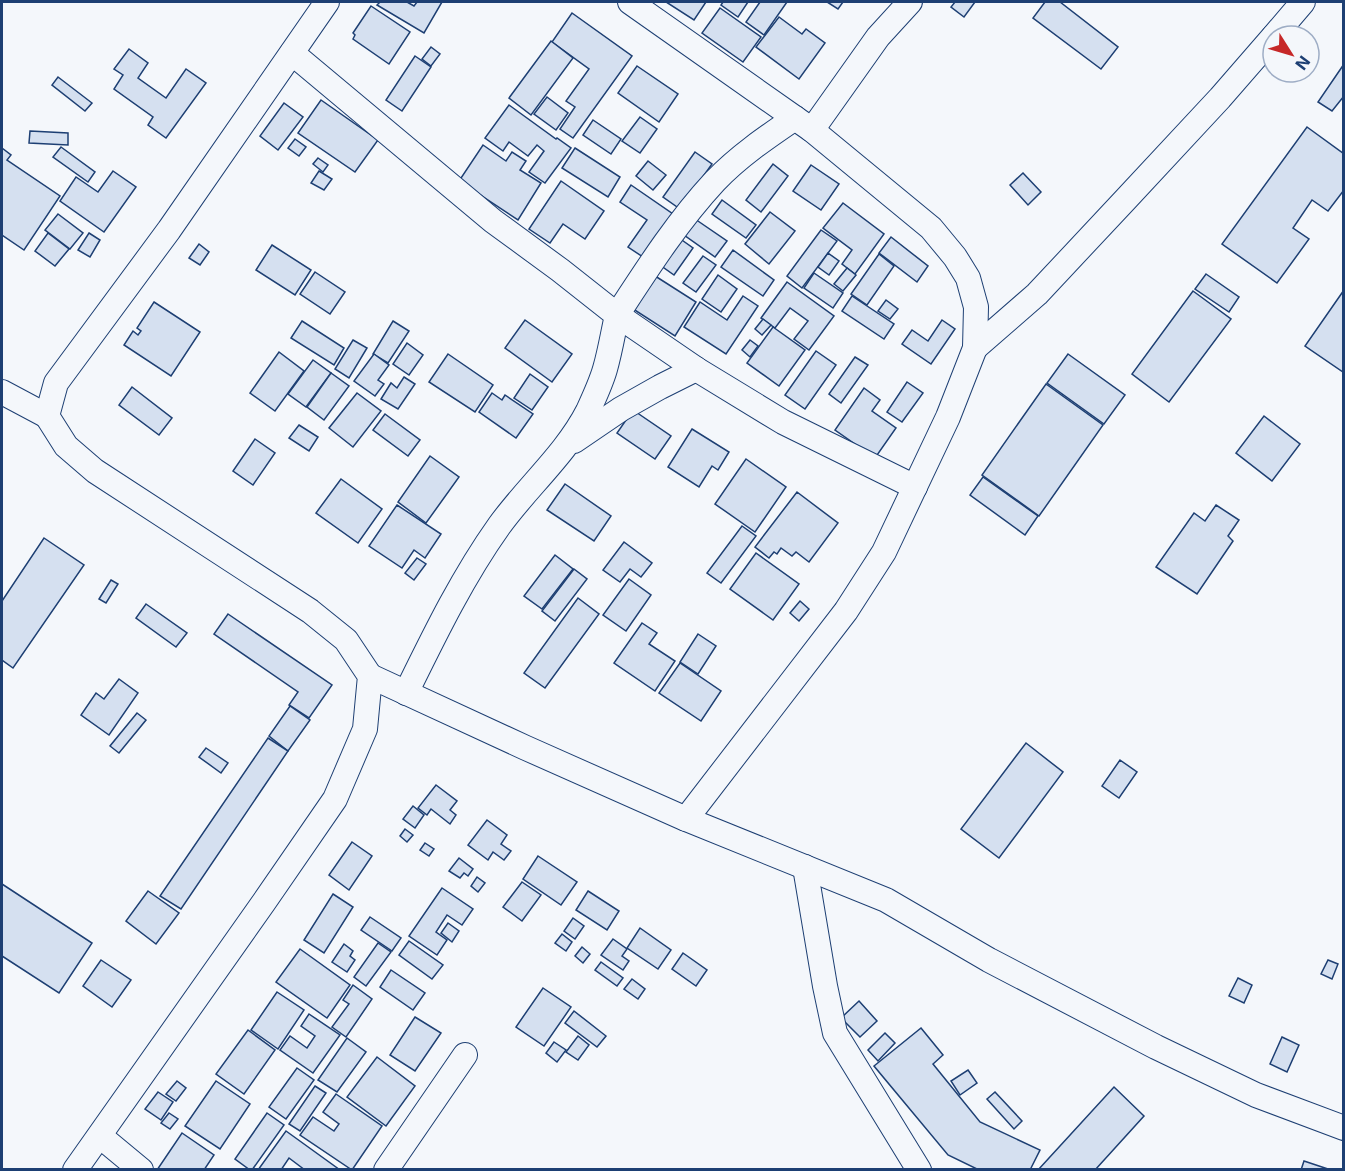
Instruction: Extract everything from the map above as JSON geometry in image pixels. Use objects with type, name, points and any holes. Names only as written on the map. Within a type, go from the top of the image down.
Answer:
[{"type":"street","points":[[48,417],[56,383],[169,230],[327,2]]},
{"type":"street","points":[[630,2],[804,124],[931,228],[955,257],[968,278],[976,307],[975,348],[948,417],[884,552],[846,611],[686,819]]},
{"type":"street","points":[[406,693],[467,575],[500,526],[565,446],[588,411],[605,368],[617,315],[684,217],[716,180],[770,134],[804,124],[910,2]]},
{"type":"street","points":[[1284,24],[1303,2]]},
{"type":"street","points":[[975,348],[1045,286],[1261,50]]},
{"type":"street","points":[[292,53],[493,221],[617,315],[696,369],[783,422],[915,488]]},
{"type":"street","points":[[565,446],[621,409],[696,369]]},
{"type":"street","points":[[2,392],[48,417],[66,446],[95,471],[310,611],[346,640],[370,676],[686,819],[886,900],[989,960],[1156,1047],[1256,1095],[1344,1128]]},
{"type":"street","points":[[75,1170],[335,799],[365,729],[370,676]]},
{"type":"street","points":[[805,867],[835,1033],[919,1170]]},
{"type":"street","points":[[386,1170],[465,1054]]},
{"type":"street","points":[[100,1136],[141,1170]]},
{"type":"building","points":[[380,2],[407,2],[414,6],[417,2],[442,2],[424,33],[377,5]]},
{"type":"building","points":[[666,2],[706,2],[694,20]]},
{"type":"building","points":[[723,2],[748,2],[738,17],[721,5]]},
{"type":"building","points":[[760,2],[787,2],[764,35],[746,22]]},
{"type":"building","points":[[827,2],[843,2],[838,9]]},
{"type":"building","points":[[955,2],[975,2],[964,17],[951,7]]},
{"type":"building","points":[[1045,2],[1060,2],[1118,47],[1101,69],[1033,18]]},
{"type":"building","points":[[371,6],[410,32],[389,64],[353,39],[355,35],[353,33]]},
{"type":"building","points":[[720,8],[761,37],[743,62],[702,33]]},
{"type":"building","points":[[572,13],[632,56],[573,138],[560,129],[575,107],[566,101],[589,69],[552,42]]},
{"type":"building","points":[[779,17],[802,34],[806,29],[825,43],[799,79],[756,47]]},
{"type":"building","points":[[551,41],[573,58],[531,115],[509,98]]},
{"type":"building","points":[[431,47],[440,54],[431,66],[422,59]]},
{"type":"building","points":[[129,49],[148,63],[138,78],[166,98],[186,69],[206,83],[166,138],[148,125],[153,117],[114,89],[123,75],[114,69]]},
{"type":"building","points":[[415,56],[431,67],[402,111],[386,100]]},
{"type":"building","points":[[1344,64],[1344,96],[1332,111],[1318,102]]},
{"type":"building","points":[[637,66],[678,94],[659,122],[618,93]]},
{"type":"building","points":[[58,77],[92,103],[85,111],[52,85]]},
{"type":"building","points":[[547,97],[568,113],[556,130],[534,114]]},
{"type":"building","points":[[321,100],[378,140],[355,172],[298,133]]},
{"type":"building","points":[[284,103],[303,117],[278,150],[260,136]]},
{"type":"building","points":[[509,105],[571,148],[545,183],[529,172],[544,151],[537,145],[528,156],[509,142],[503,151],[485,138]]},
{"type":"building","points":[[640,117],[657,129],[640,153],[622,141]]},
{"type":"building","points":[[593,120],[621,139],[611,154],[583,135]]},
{"type":"building","points":[[1307,127],[1344,154],[1344,190],[1328,211],[1312,200],[1293,228],[1309,239],[1277,283],[1222,244]]},
{"type":"building","points":[[30,131],[68,133],[68,145],[29,143]]},
{"type":"building","points":[[295,139],[306,147],[299,156],[288,148]]},
{"type":"building","points":[[483,145],[506,161],[512,152],[526,161],[520,170],[541,183],[518,220],[459,181]]},
{"type":"building","points":[[61,147],[95,172],[88,182],[53,157]]},
{"type":"building","points":[[2,148],[11,155],[7,160],[60,196],[24,250],[2,235]]},
{"type":"building","points":[[575,148],[620,177],[608,197],[562,168]]},
{"type":"building","points":[[695,152],[712,164],[680,209],[663,197]]},
{"type":"building","points":[[318,158],[328,165],[323,172],[313,164]]},
{"type":"building","points":[[648,161],[666,175],[653,190],[636,176]]},
{"type":"building","points":[[773,164],[788,176],[761,212],[746,200]]},
{"type":"building","points":[[811,165],[839,184],[821,210],[793,191]]},
{"type":"building","points":[[113,171],[136,187],[104,232],[60,201],[76,177],[98,192]]},
{"type":"building","points":[[319,171],[332,179],[324,190],[311,183]]},
{"type":"building","points":[[1023,173],[1041,192],[1028,205],[1010,185]]},
{"type":"building","points":[[561,181],[604,211],[585,239],[563,224],[550,243],[529,229]]},
{"type":"building","points":[[631,185],[673,214],[643,257],[628,247],[647,220],[620,202]]},
{"type":"building","points":[[722,200],[756,225],[746,238],[712,214]]},
{"type":"building","points":[[843,203],[884,234],[855,274],[842,264],[852,250],[823,228]]},
{"type":"building","points":[[770,212],[795,231],[769,264],[745,244]]},
{"type":"building","points":[[58,214],[83,233],[70,249],[45,230]]},
{"type":"building","points":[[695,219],[727,241],[715,257],[684,235]]},
{"type":"building","points":[[821,230],[837,241],[802,288],[787,276]]},
{"type":"building","points":[[48,233],[69,249],[55,266],[35,251]]},
{"type":"building","points":[[89,233],[100,240],[90,257],[78,250]]},
{"type":"building","points":[[891,237],[928,266],[917,282],[879,253]]},
{"type":"building","points":[[679,238],[693,248],[674,275],[660,265]]},
{"type":"building","points":[[199,244],[209,252],[200,265],[189,258]]},
{"type":"building","points":[[272,245],[311,270],[295,295],[256,270]]},
{"type":"building","points":[[733,250],[774,280],[763,296],[721,267]]},
{"type":"building","points":[[828,253],[839,261],[829,275],[818,267]]},
{"type":"building","points":[[879,254],[894,266],[867,305],[851,294]]},
{"type":"building","points":[[703,256],[716,265],[696,292],[683,283]]},
{"type":"building","points":[[847,268],[856,275],[843,291],[834,284]]},
{"type":"building","points":[[315,272],[345,292],[330,314],[300,294]]},
{"type":"building","points":[[814,273],[843,293],[833,308],[804,288]]},
{"type":"building","points":[[652,274],[696,302],[675,336],[630,307]]},
{"type":"building","points":[[1206,274],[1239,297],[1229,312],[1195,289]]},
{"type":"building","points":[[718,275],[737,289],[721,312],[702,299]]},
{"type":"building","points":[[787,282],[834,316],[809,350],[794,339],[808,321],[790,308],[775,328],[761,318]]},
{"type":"building","points":[[1344,290],[1344,371],[1343,372],[1305,346]]},
{"type":"building","points":[[1193,291],[1231,319],[1169,402],[1132,374]]},
{"type":"building","points":[[743,296],[758,306],[726,354],[684,327],[700,302],[727,320]]},
{"type":"building","points":[[852,296],[894,324],[884,339],[842,311]]},
{"type":"building","points":[[886,300],[898,309],[890,319],[878,311]]},
{"type":"building","points":[[154,302],[200,332],[171,376],[124,345],[133,331],[138,335],[141,331],[137,328]]},
{"type":"building","points":[[763,319],[771,325],[762,335],[755,329]]},
{"type":"building","points":[[525,320],[572,354],[552,382],[505,348]]},
{"type":"building","points":[[942,320],[955,329],[931,364],[902,344],[912,330],[928,341]]},
{"type":"building","points":[[302,321],[344,348],[334,365],[291,338]]},
{"type":"building","points":[[393,321],[409,331],[388,363],[373,354]]},
{"type":"building","points":[[773,327],[805,350],[779,386],[747,363]]},
{"type":"building","points":[[353,340],[367,348],[349,378],[335,369]]},
{"type":"building","points":[[750,340],[758,346],[750,357],[742,350]]},
{"type":"building","points":[[407,343],[423,355],[409,375],[393,364]]},
{"type":"building","points":[[816,351],[836,365],[805,409],[785,395]]},
{"type":"building","points":[[279,352],[304,371],[275,411],[250,393]]},
{"type":"building","points":[[374,354],[389,365],[378,380],[384,384],[375,396],[354,381]]},
{"type":"building","points":[[448,354],[493,385],[475,412],[429,382]]},
{"type":"building","points":[[1068,354],[1125,395],[1104,424],[1047,383]]},
{"type":"building","points":[[855,357],[868,365],[841,403],[829,394]]},
{"type":"building","points":[[313,360],[331,373],[306,407],[288,394]]},
{"type":"building","points":[[331,373],[349,386],[324,420],[307,407]]},
{"type":"building","points":[[530,374],[548,387],[532,410],[514,398]]},
{"type":"building","points":[[404,377],[415,384],[398,409],[381,399],[391,383],[397,388]]},
{"type":"building","points":[[907,382],[923,393],[902,422],[887,412]]},
{"type":"building","points":[[1046,384],[1103,425],[1039,516],[982,475]]},
{"type":"building","points":[[132,387],[172,418],[159,435],[119,405]]},
{"type":"building","points":[[864,388],[880,400],[872,411],[896,428],[875,458],[835,430]]},
{"type":"building","points":[[357,393],[381,411],[353,447],[329,428]]},
{"type":"building","points":[[492,393],[502,400],[505,395],[533,414],[516,438],[479,412]]},
{"type":"building","points":[[633,410],[671,436],[655,459],[617,433]]},
{"type":"building","points":[[385,414],[420,440],[408,456],[373,430]]},
{"type":"building","points":[[1264,416],[1300,444],[1272,481],[1236,453]]},
{"type":"building","points":[[299,425],[318,437],[309,451],[289,438]]},
{"type":"building","points":[[692,429],[729,452],[718,470],[712,466],[699,487],[668,467]]},
{"type":"building","points":[[255,439],[275,453],[253,485],[233,471]]},
{"type":"building","points":[[430,456],[459,477],[426,523],[398,502]]},
{"type":"building","points":[[746,459],[786,487],[755,532],[715,504]]},
{"type":"building","points":[[983,477],[1038,516],[1025,535],[970,495]]},
{"type":"building","points":[[341,479],[382,509],[358,543],[316,513]]},
{"type":"building","points":[[565,484],[611,516],[594,541],[547,510]]},
{"type":"building","points":[[797,492],[838,523],[809,562],[796,552],[792,556],[781,548],[777,554],[774,552],[769,558],[755,547]]},
{"type":"building","points":[[397,505],[441,534],[425,558],[414,550],[402,568],[369,546]]},
{"type":"building","points":[[1216,505],[1239,520],[1228,536],[1233,541],[1197,594],[1156,567],[1194,513],[1205,521]]},
{"type":"building","points":[[742,526],[756,536],[721,583],[707,573]]},
{"type":"building","points":[[44,538],[84,565],[13,668],[2,660],[2,601]]},
{"type":"building","points":[[624,542],[652,563],[641,577],[630,569],[620,582],[603,570]]},
{"type":"building","points":[[756,553],[799,584],[773,620],[730,589]]},
{"type":"building","points":[[555,555],[573,569],[542,609],[524,596]]},
{"type":"building","points":[[417,558],[426,564],[414,580],[405,573]]},
{"type":"building","points":[[574,569],[587,579],[555,621],[542,611]]},
{"type":"building","points":[[629,579],[651,595],[626,631],[603,615]]},
{"type":"building","points":[[111,580],[118,584],[106,603],[99,599]]},
{"type":"building","points":[[578,598],[599,614],[545,688],[524,673]]},
{"type":"building","points":[[800,601],[809,609],[799,621],[790,613]]},
{"type":"building","points":[[146,604],[187,633],[176,647],[136,618]]},
{"type":"building","points":[[228,614],[332,685],[309,718],[289,705],[298,692],[214,634]]},
{"type":"building","points":[[642,623],[657,633],[649,644],[675,661],[655,691],[614,663]]},
{"type":"building","points":[[698,634],[716,646],[698,674],[680,662]]},
{"type":"building","points":[[680,663],[721,691],[701,721],[659,693]]},
{"type":"building","points":[[119,679],[138,693],[109,735],[81,715],[96,693],[104,699]]},
{"type":"building","points":[[290,706],[310,720],[288,751],[269,736]]},
{"type":"building","points":[[137,713],[146,720],[119,753],[110,746]]},
{"type":"building","points":[[268,738],[288,751],[181,909],[160,896]]},
{"type":"building","points":[[1026,743],[1063,772],[999,858],[961,829]]},
{"type":"building","points":[[206,748],[228,763],[221,773],[199,757]]},
{"type":"building","points":[[1120,760],[1137,772],[1119,798],[1102,786]]},
{"type":"building","points":[[436,785],[457,801],[450,810],[456,815],[450,824],[431,809],[427,815],[418,808]]},
{"type":"building","points":[[413,806],[424,815],[415,828],[403,819]]},
{"type":"building","points":[[487,820],[507,835],[501,844],[511,851],[504,860],[493,852],[488,860],[468,845]]},
{"type":"building","points":[[405,829],[413,835],[407,842],[400,836]]},
{"type":"building","points":[[352,842],[372,856],[349,890],[329,875]]},
{"type":"building","points":[[425,843],[434,849],[429,856],[420,850]]},
{"type":"building","points":[[538,856],[577,882],[561,905],[523,879]]},
{"type":"building","points":[[459,858],[473,869],[468,876],[464,873],[460,878],[449,871]]},
{"type":"building","points":[[477,877],[485,883],[478,892],[471,886]]},
{"type":"building","points":[[522,882],[541,895],[522,921],[503,907]]},
{"type":"building","points":[[2,884],[92,943],[59,993],[2,956]]},
{"type":"building","points":[[442,888],[473,909],[462,925],[447,915],[436,932],[447,940],[437,955],[409,936]]},
{"type":"building","points":[[148,891],[179,913],[156,944],[126,921]]},
{"type":"building","points":[[588,891],[619,911],[607,930],[576,910]]},
{"type":"building","points":[[333,894],[353,907],[324,953],[304,940]]},
{"type":"building","points":[[370,917],[401,938],[392,951],[361,930]]},
{"type":"building","points":[[573,918],[584,926],[575,939],[564,931]]},
{"type":"building","points":[[448,923],[459,931],[452,942],[441,933]]},
{"type":"building","points":[[640,928],[671,950],[658,969],[627,948]]},
{"type":"building","points":[[562,934],[572,942],[566,951],[555,943]]},
{"type":"building","points":[[613,939],[627,949],[622,956],[629,961],[623,970],[601,955]]},
{"type":"building","points":[[409,941],[443,965],[432,979],[399,955]]},
{"type":"building","points":[[378,943],[391,952],[366,986],[354,977]]},
{"type":"building","points":[[344,944],[353,951],[350,956],[355,960],[347,972],[332,962]]},
{"type":"building","points":[[582,947],[590,954],[583,963],[575,956]]},
{"type":"building","points":[[300,949],[350,985],[327,1018],[276,982]]},
{"type":"building","points":[[683,953],[707,970],[696,986],[672,969]]},
{"type":"building","points":[[101,960],[131,980],[112,1007],[83,986]]},
{"type":"building","points":[[1328,960],[1338,964],[1332,979],[1321,974]]},
{"type":"building","points":[[601,962],[623,978],[617,986],[595,970]]},
{"type":"building","points":[[391,970],[425,993],[413,1010],[380,987]]},
{"type":"building","points":[[1238,978],[1252,985],[1244,1003],[1229,996]]},
{"type":"building","points":[[632,979],[645,989],[638,999],[624,989]]},
{"type":"building","points":[[353,985],[372,999],[346,1037],[332,1027],[349,1004],[343,1000]]},
{"type":"building","points":[[543,988],[571,1007],[544,1046],[516,1027]]},
{"type":"building","points":[[277,992],[304,1010],[278,1049],[251,1030]]},
{"type":"building","points":[[859,1001],[877,1021],[860,1037],[841,1018]]},
{"type":"building","points":[[574,1011],[606,1036],[597,1047],[565,1023]]},
{"type":"building","points":[[309,1014],[340,1035],[313,1073],[280,1050],[290,1036],[307,1048],[315,1036],[301,1026]]},
{"type":"building","points":[[415,1017],[441,1033],[415,1071],[390,1055]]},
{"type":"building","points":[[921,1028],[943,1055],[933,1064],[980,1122],[1040,1150],[1030,1170],[979,1170],[948,1155],[874,1066]]},
{"type":"building","points":[[248,1030],[275,1050],[244,1094],[216,1074]]},
{"type":"building","points":[[885,1033],[895,1043],[878,1061],[868,1050]]},
{"type":"building","points":[[578,1036],[589,1045],[578,1060],[566,1052]]},
{"type":"building","points":[[1282,1037],[1299,1045],[1287,1072],[1270,1064]]},
{"type":"building","points":[[347,1038],[366,1052],[337,1092],[318,1080]]},
{"type":"building","points":[[554,1042],[566,1050],[557,1062],[546,1053]]},
{"type":"building","points":[[377,1057],[415,1086],[386,1126],[347,1097]]},
{"type":"building","points":[[297,1068],[314,1080],[286,1119],[269,1107]]},
{"type":"building","points":[[968,1070],[977,1083],[960,1095],[951,1081]]},
{"type":"building","points":[[177,1081],[186,1088],[176,1101],[166,1094]]},
{"type":"building","points":[[216,1081],[250,1104],[220,1149],[185,1126]]},
{"type":"building","points":[[315,1086],[326,1093],[300,1131],[289,1124]]},
{"type":"building","points":[[1114,1087],[1144,1116],[1095,1170],[1038,1170]]},
{"type":"building","points":[[158,1092],[173,1102],[161,1120],[145,1109]]},
{"type":"building","points":[[995,1092],[1022,1121],[1014,1129],[987,1099]]},
{"type":"building","points":[[336,1094],[382,1126],[352,1170],[300,1135],[313,1117],[334,1131],[339,1124],[323,1112]]},
{"type":"building","points":[[169,1113],[178,1119],[170,1129],[161,1123]]},
{"type":"building","points":[[267,1113],[284,1125],[250,1170],[235,1159]]},
{"type":"building","points":[[286,1131],[340,1170],[305,1170],[289,1158],[281,1170],[258,1170]]},
{"type":"building","points":[[182,1133],[214,1155],[204,1170],[157,1170]]},
{"type":"building","points":[[1304,1161],[1331,1170],[1301,1170]]}]
